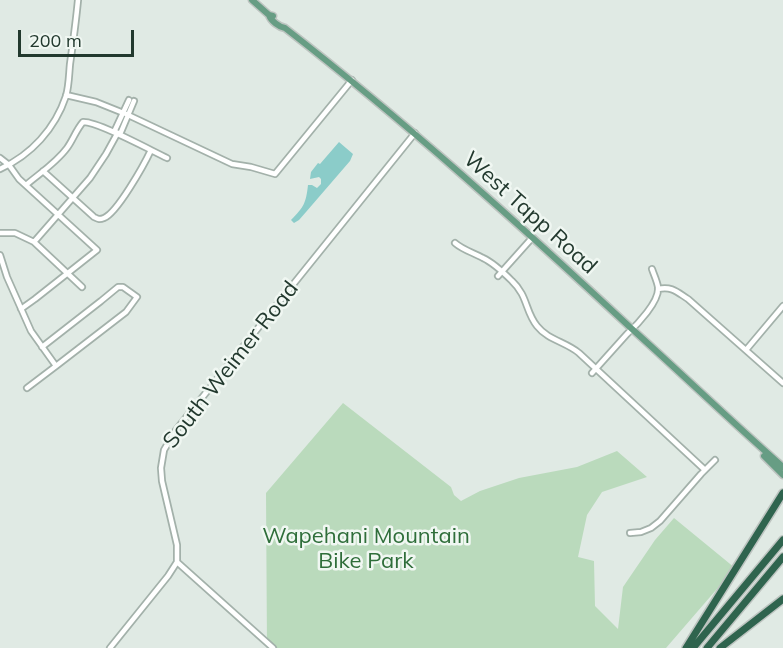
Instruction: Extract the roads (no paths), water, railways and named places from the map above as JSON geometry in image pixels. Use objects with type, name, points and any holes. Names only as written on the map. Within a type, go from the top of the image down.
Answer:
[{"type":"highway","points":[[686,648],[783,493]]},
{"type":"highway","points":[[693,648],[783,540]]},
{"type":"highway","points":[[707,648],[783,557]]},
{"type":"highway","points":[[720,648],[783,599]]},
{"type":"main road","name":"West Tapp Road","points":[[252,0],[280,27],[285,28],[352,80],[415,133],[783,467]]},
{"type":"main road","name":"West Tapp Road","points":[[744,433],[783,461]]},
{"type":"main road","points":[[744,433],[783,475]]},
{"type":"street","points":[[0,169],[25,155],[49,130],[59,113],[66,95],[78,0]]},
{"type":"street","points":[[66,95],[96,102],[126,114],[232,164],[275,174],[352,80]]},
{"type":"street","points":[[34,242],[95,170],[117,134],[121,132],[132,101]]},
{"type":"street","points":[[26,185],[48,168],[66,149],[83,123],[88,122],[167,158]]},
{"type":"street","name":"South Weimer Road","points":[[177,562],[177,545],[161,475],[166,445],[182,422],[415,133]]},
{"type":"street","points":[[43,171],[99,219],[107,217],[124,196],[137,178],[151,150]]},
{"type":"street","points":[[0,158],[9,165],[19,179],[97,250],[21,309]]},
{"type":"street","points":[[0,233],[15,233],[34,242],[81,287]]},
{"type":"street","points":[[500,274],[532,238]]},
{"type":"street","points":[[455,243],[489,261],[500,274],[522,292],[539,329],[576,350],[594,371],[705,470]]},
{"type":"street","points":[[0,255],[31,331],[56,366]]},
{"type":"street","points":[[594,371],[653,304],[658,289],[652,269]]},
{"type":"street","points":[[27,388],[119,318],[137,297],[123,287],[113,289],[42,347]]},
{"type":"street","points":[[658,289],[666,287],[688,299],[783,383]]},
{"type":"street","points":[[746,350],[783,306]]},
{"type":"street","points":[[630,533],[651,528],[660,521],[715,460]]},
{"type":"street","points":[[110,648],[177,562],[273,648]]},
{"type":"water","points":[[339,142],[353,154],[350,161],[294,223],[291,220],[304,204],[308,185],[317,188],[321,184],[319,177],[310,179],[311,172]]},
{"type":"park label","name":"Wapehani Mountain Bike Park","points":[[366,548]]}]
